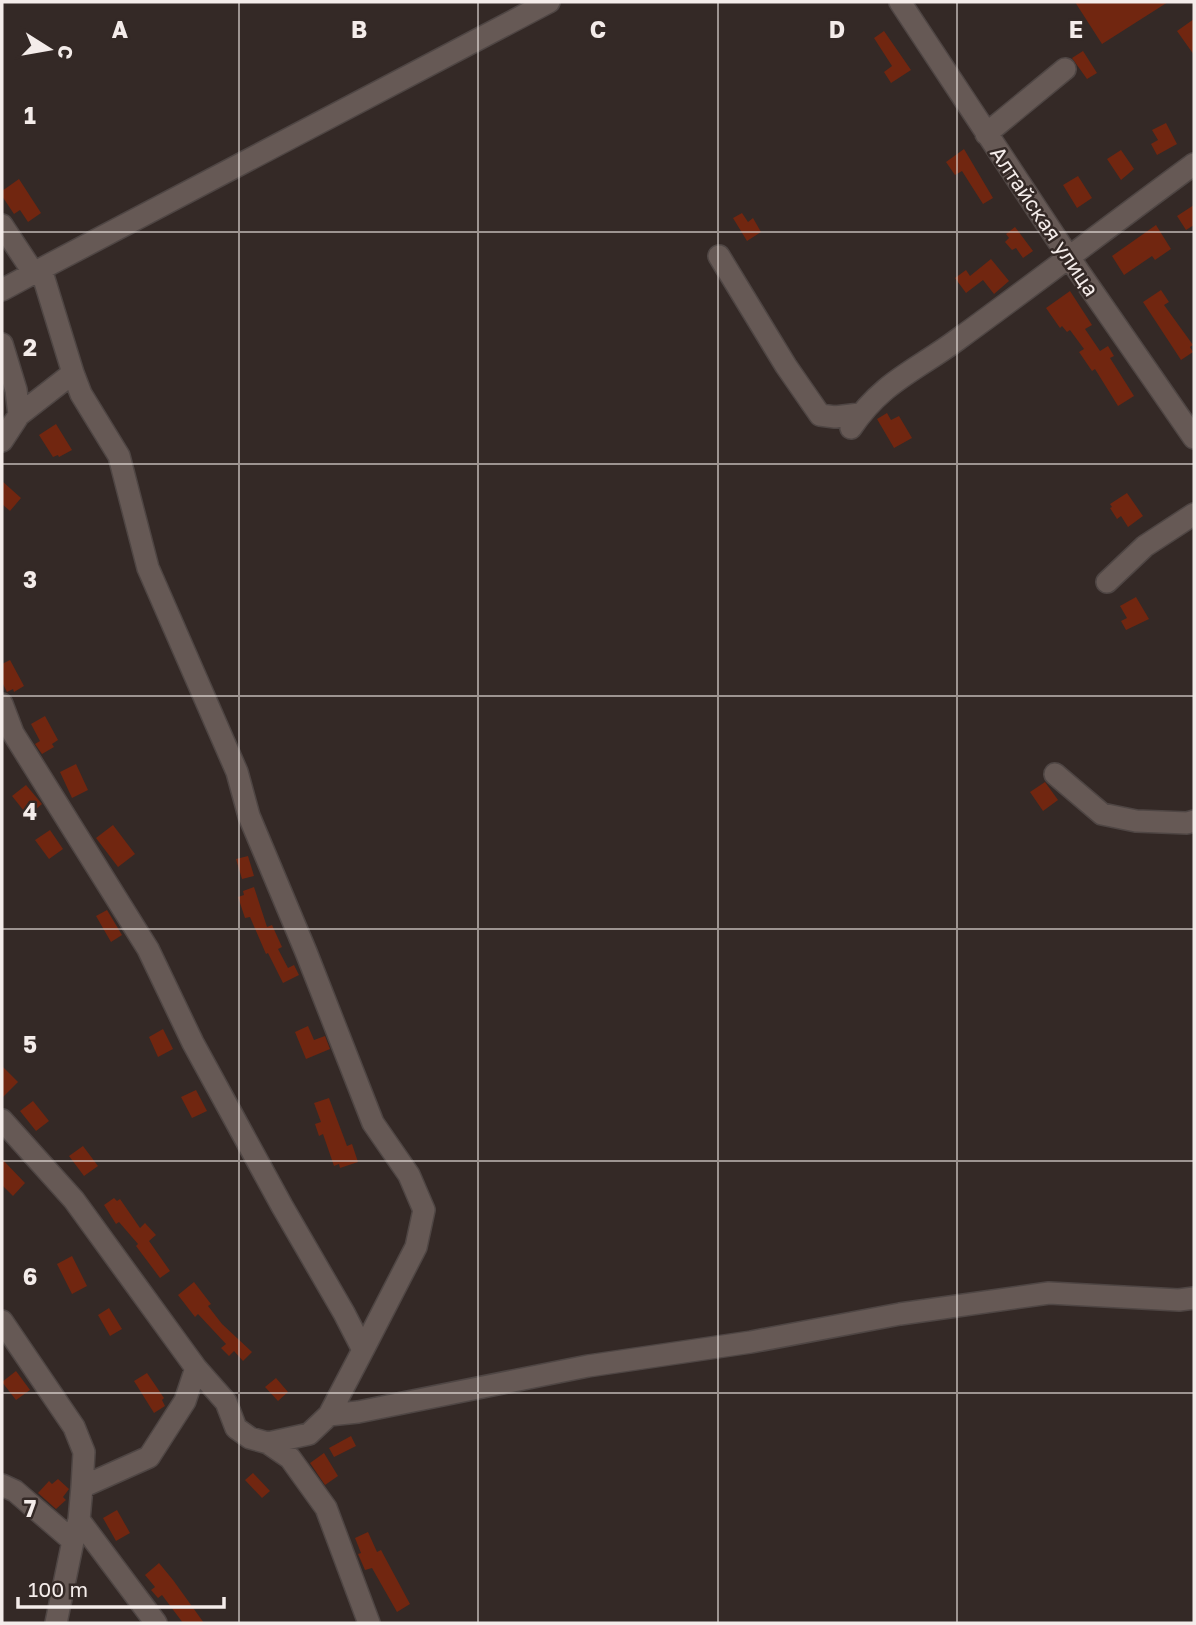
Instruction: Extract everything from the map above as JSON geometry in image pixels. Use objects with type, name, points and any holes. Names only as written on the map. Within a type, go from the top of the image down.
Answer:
[{"type":"street","points":[[2,289],[549,2]]},
{"type":"street","name":"Алтайская улица","points":[[900,2],[1068,256],[1194,438]]},
{"type":"street","points":[[986,134],[1065,69]]},
{"type":"street","points":[[719,256],[786,366],[820,415],[856,421],[886,387],[954,342],[1194,164]]},
{"type":"street","points":[[2,225],[37,270],[81,394],[119,456],[148,568],[237,772],[249,816],[373,1123],[409,1175],[424,1210],[416,1247],[329,1415],[309,1434],[268,1443]]},
{"type":"street","points":[[2,344],[16,390],[19,415]]},
{"type":"street","points":[[2,441],[19,415],[73,373]]},
{"type":"street","points":[[1107,582],[1145,546],[1194,514]]},
{"type":"street","points":[[2,704],[13,733],[148,949],[194,1043],[363,1350]]},
{"type":"street","points":[[1055,774],[1102,814],[1136,821],[1194,821]]},
{"type":"street","points":[[2,1120],[74,1200],[196,1368],[226,1402],[236,1428],[250,1438],[268,1443],[290,1458],[326,1508],[369,1623]]},
{"type":"street","points":[[329,1415],[358,1412],[587,1366],[738,1344],[900,1314],[1049,1293],[1179,1300],[1194,1298]]},
{"type":"street","points":[[2,1321],[74,1427],[84,1452],[76,1531],[56,1623]]},
{"type":"street","points":[[82,1487],[149,1457],[185,1401],[196,1368]]},
{"type":"street","points":[[2,1485],[76,1531],[156,1623]]},
{"type":"building","points":[[1075,2],[1168,2],[1102,44]]},
{"type":"building","points":[[1194,19],[1194,55],[1177,31]]},
{"type":"building","points":[[884,31],[911,70],[891,83],[884,72],[892,66],[874,38]]},
{"type":"building","points":[[1083,51],[1097,73],[1087,79],[1072,58]]},
{"type":"building","points":[[1166,123],[1177,144],[1157,155],[1151,144],[1158,140],[1152,130]]},
{"type":"building","points":[[964,149],[993,198],[983,204],[962,171],[955,175],[946,162]]},
{"type":"building","points":[[1121,150],[1134,169],[1121,180],[1107,159]]},
{"type":"building","points":[[1078,176],[1092,198],[1077,208],[1063,185]]},
{"type":"building","points":[[19,179],[41,213],[28,222],[20,210],[14,214],[2,196],[2,191]]},
{"type":"building","points":[[1194,205],[1194,225],[1186,230],[1177,216]]},
{"type":"building","points":[[742,213],[748,222],[753,218],[761,232],[747,241],[733,218]]},
{"type":"building","points":[[1156,225],[1171,249],[1155,260],[1152,256],[1124,275],[1112,256]]},
{"type":"building","points":[[1015,227],[1033,251],[1023,258],[1016,248],[1012,250],[1005,242],[1009,238],[1006,234]]},
{"type":"building","points":[[991,259],[1009,281],[994,294],[983,280],[966,293],[955,278],[966,270],[970,276]]},
{"type":"building","points":[[1161,290],[1169,302],[1164,305],[1193,345],[1190,347],[1193,352],[1181,360],[1143,302]]},
{"type":"building","points":[[1070,291],[1092,325],[1085,329],[1100,351],[1108,346],[1114,356],[1110,358],[1134,396],[1118,406],[1095,369],[1092,371],[1079,352],[1084,349],[1070,330],[1067,332],[1062,326],[1060,328],[1046,308]]},
{"type":"building","points":[[887,413],[891,420],[899,416],[912,438],[894,448],[877,419]]},
{"type":"building","points":[[56,424],[72,450],[53,457],[39,435]]},
{"type":"building","points":[[2,481],[21,498],[10,511],[2,504]]},
{"type":"building","points":[[1127,493],[1143,516],[1128,527],[1121,516],[1117,519],[1110,508],[1110,504]]},
{"type":"building","points":[[1136,597],[1149,619],[1126,630],[1121,621],[1127,618],[1120,606]]},
{"type":"building","points":[[10,660],[24,686],[14,692],[13,689],[7,692],[2,682],[2,664]]},
{"type":"building","points":[[45,716],[58,740],[52,744],[54,747],[42,754],[35,744],[40,741],[31,724]]},
{"type":"building","points":[[76,764],[88,790],[72,798],[60,772]]},
{"type":"building","points":[[1045,782],[1058,800],[1043,811],[1030,792]]},
{"type":"building","points":[[26,785],[42,804],[28,816],[12,796]]},
{"type":"building","points":[[113,825],[135,854],[118,867],[96,838]]},
{"type":"building","points":[[50,830],[63,849],[49,859],[35,840]]},
{"type":"building","points":[[248,856],[254,876],[242,879],[236,859]]},
{"type":"building","points":[[254,887],[267,927],[272,925],[282,947],[278,949],[288,968],[294,965],[299,975],[283,983],[268,953],[266,954],[250,917],[245,918],[238,897],[244,895],[243,891]]},
{"type":"building","points":[[107,910],[122,935],[111,942],[96,916]]},
{"type":"building","points":[[308,1026],[314,1040],[325,1036],[330,1049],[306,1059],[295,1032]]},
{"type":"building","points":[[163,1029],[173,1049],[158,1057],[149,1037]]},
{"type":"building","points":[[2,1066],[18,1082],[2,1098]]},
{"type":"building","points":[[196,1090],[207,1111],[192,1118],[181,1097]]},
{"type":"building","points":[[329,1098],[347,1146],[352,1144],[358,1162],[340,1168],[339,1164],[334,1166],[323,1134],[319,1136],[315,1124],[321,1122],[314,1103]]},
{"type":"building","points":[[33,1101],[49,1121],[36,1131],[20,1111]]},
{"type":"building","points":[[83,1146],[98,1166],[84,1176],[69,1156]]},
{"type":"building","points":[[2,1159],[25,1183],[13,1196],[2,1185]]},
{"type":"building","points":[[114,1198],[117,1201],[120,1199],[140,1228],[145,1223],[156,1235],[149,1241],[170,1271],[160,1278],[136,1246],[138,1244],[119,1222],[116,1224],[104,1205]]},
{"type":"building","points":[[72,1256],[87,1286],[72,1294],[57,1264]]},
{"type":"building","points":[[194,1282],[222,1324],[252,1352],[243,1361],[234,1351],[229,1356],[221,1348],[226,1344],[198,1314],[195,1317],[178,1295]]},
{"type":"building","points":[[109,1308],[122,1329],[110,1336],[98,1315]]},
{"type":"building","points":[[16,1371],[30,1390],[16,1400],[2,1382]]},
{"type":"building","points":[[147,1373],[164,1398],[162,1400],[165,1406],[154,1413],[134,1381]]},
{"type":"building","points":[[276,1378],[288,1392],[278,1401],[265,1387]]},
{"type":"building","points":[[351,1436],[356,1446],[334,1457],[329,1448]]},
{"type":"building","points":[[324,1453],[338,1476],[325,1485],[310,1463]]},
{"type":"building","points":[[253,1473],[270,1491],[262,1498],[245,1480]]},
{"type":"building","points":[[58,1479],[69,1489],[63,1497],[66,1500],[56,1509],[38,1493],[49,1481],[52,1484]]},
{"type":"building","points":[[117,1510],[130,1533],[116,1541],[103,1518]]},
{"type":"building","points":[[368,1532],[377,1552],[381,1550],[410,1604],[397,1612],[372,1568],[365,1570],[358,1554],[361,1553],[355,1538]]},
{"type":"building","points":[[159,1563],[204,1623],[183,1623],[162,1595],[158,1598],[151,1590],[155,1587],[145,1575]]}]
